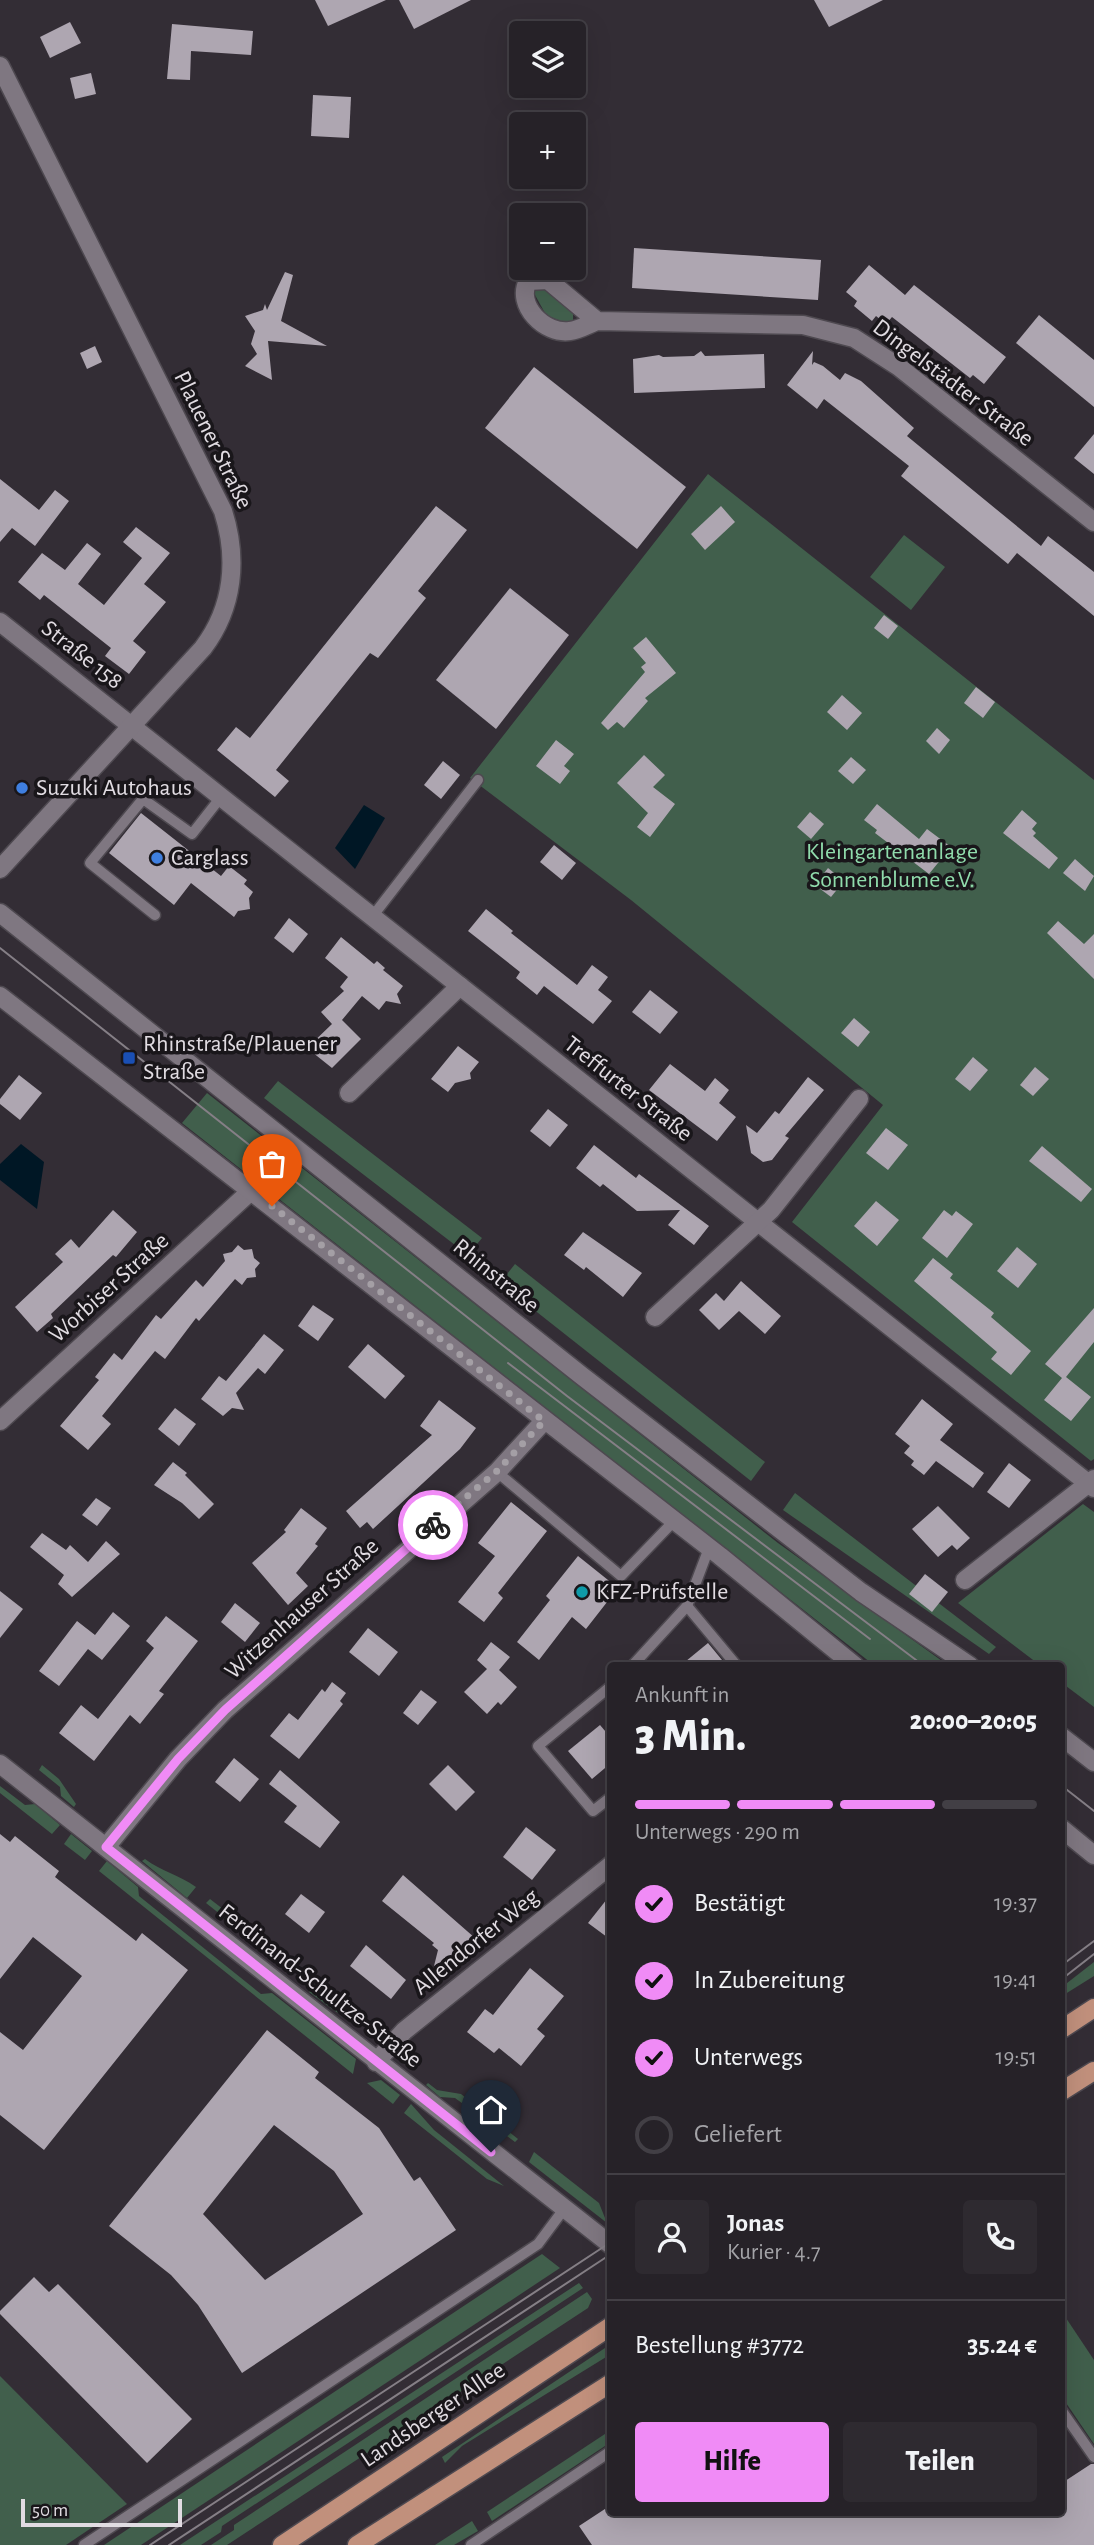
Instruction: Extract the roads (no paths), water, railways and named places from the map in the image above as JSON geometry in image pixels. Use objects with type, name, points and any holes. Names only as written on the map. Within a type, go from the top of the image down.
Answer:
[{"type":"main road","points":[[1065,2027],[1094,2008]]},
{"type":"main road","points":[[1065,2089],[1094,2070]]},
{"type":"main road","name":"Landsberger Allee","points":[[282,2545],[607,2329]]},
{"type":"main road","points":[[357,2545],[607,2386]]},
{"type":"street","name":"Plauener Straße","points":[[0,66],[223,510],[232,538],[230,590],[222,615],[196,656],[0,869]]},
{"type":"street","name":"Dingelstädter Straße","points":[[597,321],[803,326],[854,338],[899,367],[1094,522]]},
{"type":"street","name":"Straße 158","points":[[0,622],[133,726]]},
{"type":"street","name":"Treffurter Straße","points":[[133,726],[757,1222],[1092,1483]]},
{"type":"street","name":"Rhinstraße","points":[[0,913],[582,1376],[861,1592],[964,1662]]},
{"type":"street","points":[[349,1093],[460,986]]},
{"type":"street","points":[[0,996],[709,1548],[842,1662]]},
{"type":"street","points":[[655,1317],[771,1210],[859,1099]]},
{"type":"street","name":"Worbiser Straße","points":[[0,1421],[252,1190]]},
{"type":"street","name":"Witzenhauser Straße","points":[[106,1847],[178,1759],[225,1710],[496,1472],[544,1421]]},
{"type":"street","points":[[965,1580],[1092,1483]]},
{"type":"street","points":[[1065,1739],[1094,1762]]},
{"type":"street","name":"Ferdinand-Schultze-Straße","points":[[0,1764],[607,2242]]},
{"type":"street","points":[[1065,1831],[1094,1855]]},
{"type":"street","name":"Allendorfer Weg","points":[[376,2062],[404,2031],[607,1868]]},
{"type":"lane","points":[[372,917],[478,780]]},
{"type":"lane","points":[[155,915],[90,863],[143,799],[192,834],[221,797]]},
{"type":"lane","points":[[496,1472],[621,1576],[674,1521]]},
{"type":"lane","points":[[636,1662],[687,1606],[709,1548]]},
{"type":"lane","points":[[687,1606],[734,1662]]},
{"type":"lane","points":[[607,1689],[538,1746],[593,1811],[607,1800]]},
{"type":"lane","points":[[84,2545],[538,2244],[564,2209]]},
{"type":"lane","points":[[1065,2415],[1094,2457]]},
{"type":"lane","points":[[471,2545],[607,2454]]},
{"type":"water","points":[[364,805],[385,818],[355,869],[335,848]]},
{"type":"water","points":[[21,1144],[44,1162],[37,1209],[0,1180],[0,1164]]},
{"type":"tram line","points":[[0,948],[567,1396],[919,1662]]},
{"type":"tram line","points":[[508,1363],[870,1639]]},
{"type":"tram line","points":[[1065,1788],[1094,1811]]},
{"type":"tram line","points":[[1065,1963],[1094,1941]]},
{"type":"tram line","points":[[1065,1977],[1094,1954]]},
{"type":"tram line","points":[[150,2545],[607,2245]]},
{"type":"tram line","points":[[169,2545],[607,2257]]},
{"type":"place","name":"Suzuki Autohaus","points":[[22,788]]},
{"type":"place","name":"Carglass","points":[[157,858]]},
{"type":"place","name":"Rhinstraße/Plauener Straße","points":[[129,1058]]},
{"type":"place","name":"KFZ-Prüfstelle","points":[[582,1592]]},
{"type":"park label","name":"Kleingartenanlage Sonnenblume e.V.","points":[[892,866]]}]
